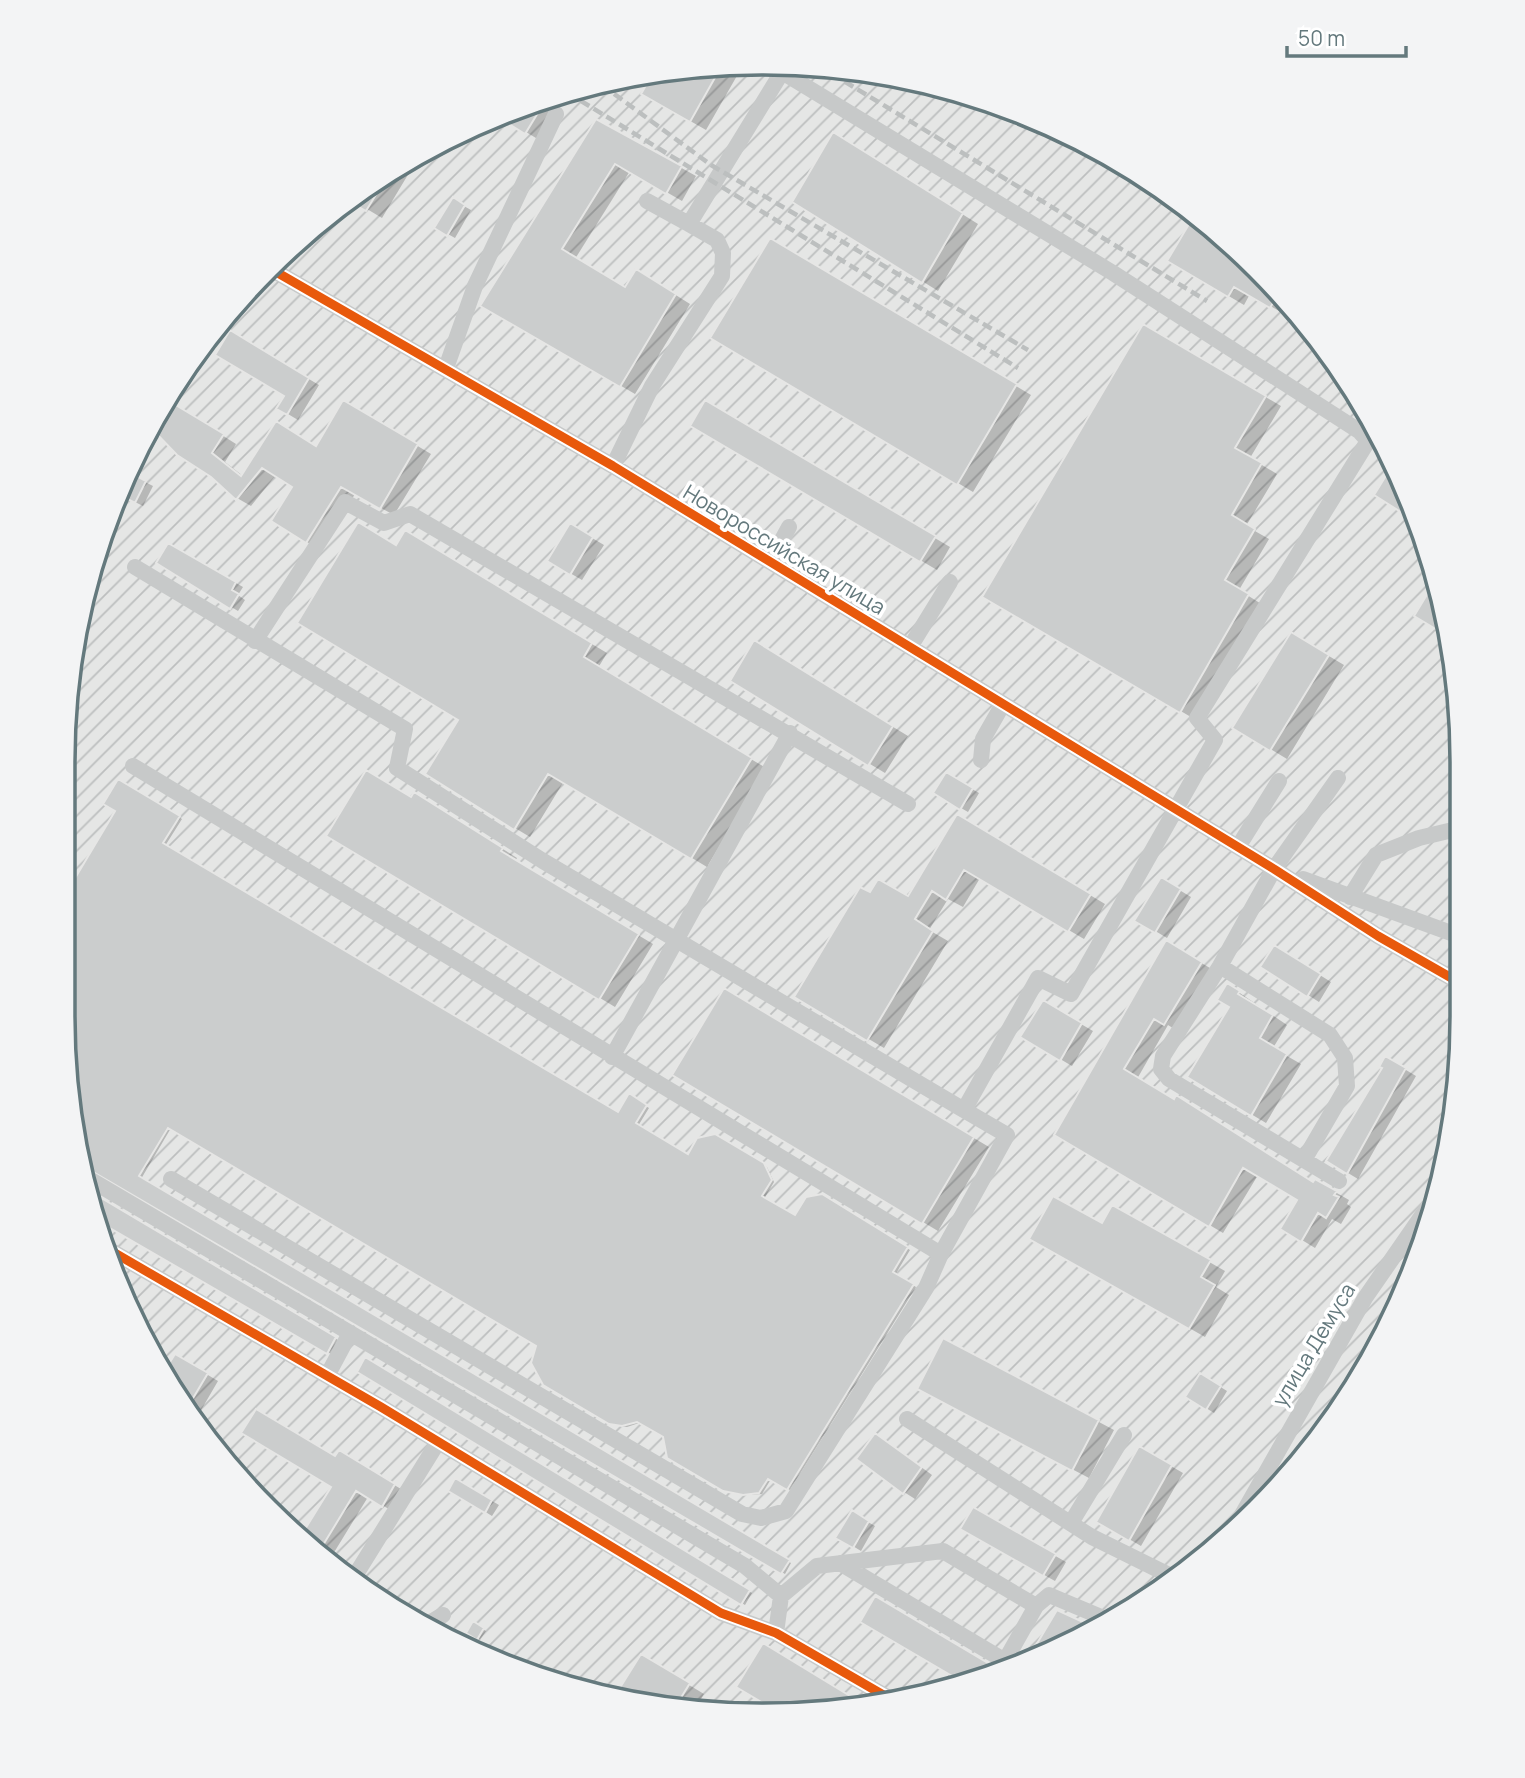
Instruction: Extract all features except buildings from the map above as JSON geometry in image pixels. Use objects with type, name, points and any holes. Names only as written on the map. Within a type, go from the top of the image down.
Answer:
[{"type":"street","points":[[689,224],[780,76]]},
{"type":"street","points":[[789,76],[1112,273],[1359,431],[1368,441],[1197,718],[1215,740],[1071,994],[1038,978],[964,1110]]},
{"type":"street","points":[[446,368],[475,286],[556,114]]},
{"type":"street","points":[[613,466],[652,386],[722,276],[723,253],[717,240],[647,201]]},
{"type":"street","name":"Новороссийская улица","points":[[280,274],[613,466],[1274,869]]},
{"type":"street","points":[[254,641],[345,502],[384,523],[410,514],[908,804]]},
{"type":"street","points":[[770,562],[789,527]]},
{"type":"street","points":[[135,567],[254,641],[405,729],[397,768],[542,861],[1007,1135],[941,1254],[926,1287],[786,1511],[761,1518],[742,1514],[693,1488],[461,1348],[171,1179]]},
{"type":"street","points":[[910,647],[950,582]]},
{"type":"street","points":[[981,760],[983,739],[1003,704]]},
{"type":"street","points":[[612,1057],[790,733]]},
{"type":"street","points":[[133,766],[941,1254]]},
{"type":"street","points":[[1338,778],[1274,869],[1220,966],[1163,1056],[1161,1069],[1169,1079],[1339,1181]]},
{"type":"street","points":[[1238,847],[1279,781]]},
{"type":"street","points":[[1350,897],[1376,855],[1419,838],[1450,831]]},
{"type":"street","points":[[1274,869],[1450,933]]},
{"type":"street","points":[[1274,869],[1378,936],[1450,977]]},
{"type":"street","points":[[1220,966],[1330,1035],[1345,1058],[1347,1086],[1304,1160]]},
{"type":"street","points":[[97,1185],[745,1566],[781,1596]]},
{"type":"street","name":"улица Демуса","points":[[1253,1496],[1359,1310],[1417,1224]]},
{"type":"street","points":[[120,1256],[327,1376],[721,1613],[776,1633],[879,1693]]},
{"type":"street","points":[[327,1376],[350,1334]]},
{"type":"street","points":[[906,1419],[1071,1523],[1165,1573]]},
{"type":"street","points":[[1071,1523],[1124,1435]]},
{"type":"street","points":[[358,1571],[438,1442]]},
{"type":"street","points":[[776,1633],[781,1596],[817,1566],[943,1551],[1036,1606]]},
{"type":"street","points":[[840,1563],[1002,1659]]},
{"type":"street","points":[[1007,1657],[1036,1606],[1049,1595],[1098,1615]]},
{"type":"street","points":[[435,1620],[443,1615]]},
{"type":"shaded area","points":[[762,75],[852,81],[897,88],[983,112],[1066,146],[1106,167],[1181,217],[1216,246],[1279,309],[1308,344],[1358,419],[1379,459],[1413,542],[1426,585],[1437,628],[1448,718],[1448,1060],[1437,1150],[1426,1193],[1413,1236],[1379,1319],[1358,1359],[1308,1434],[1248,1501],[1181,1561],[1106,1611],[1066,1632],[983,1666],[897,1690],[852,1697],[762,1703],[673,1697],[628,1690],[585,1679],[500,1650],[419,1611],[344,1561],[277,1501],[217,1434],[167,1359],[128,1278],[99,1193],[88,1150],[77,1060],[75,762],[81,673],[88,628],[99,585],[128,500],[167,419],[217,344],[246,309],[309,246],[344,217],[419,167],[459,146],[542,112],[585,99],[628,88],[718,77]]},
{"type":"railway","points":[[842,80],[1207,301]]},
{"type":"railway","points":[[612,92],[711,165],[1028,350]]},
{"type":"railway","points":[[580,100],[1018,368]]},
{"type":"cycle path","points":[[280,274],[613,466],[1274,869],[1378,936],[1450,977]]},
{"type":"cycle path","points":[[120,1256],[381,1407],[721,1613],[776,1633],[879,1693]]}]
